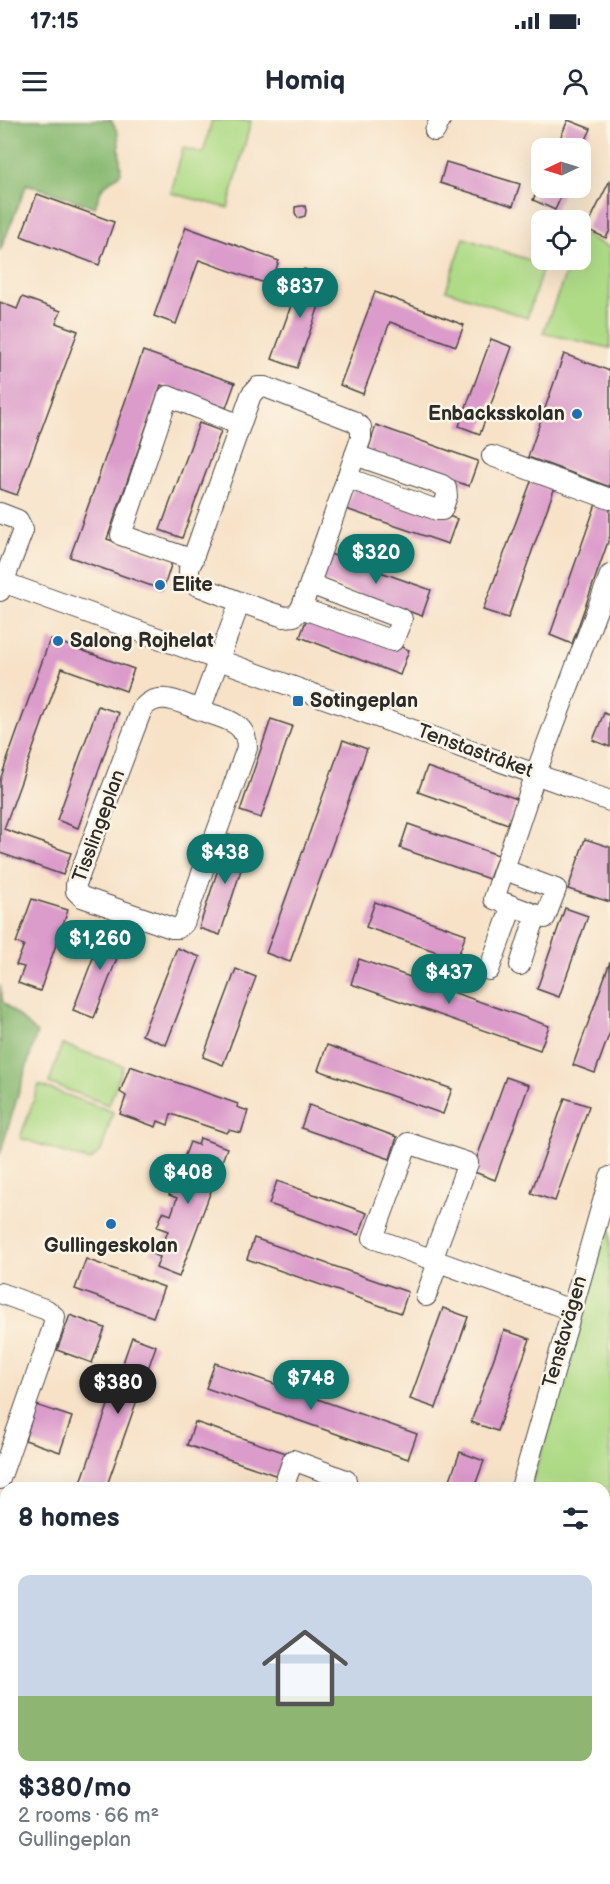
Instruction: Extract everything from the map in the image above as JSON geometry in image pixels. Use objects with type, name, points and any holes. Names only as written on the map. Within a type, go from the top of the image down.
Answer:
[{"type":"street","points":[[258,387],[265,387],[353,421],[361,427],[361,438],[310,584],[301,608],[294,616],[284,617],[240,602],[196,585],[189,579],[189,570],[240,425],[251,395],[258,387]]},
{"type":"street","points":[[193,560],[121,535],[168,396],[240,425]]},
{"type":"street","points":[[347,478],[437,510],[442,510],[447,496],[446,488],[442,485],[355,455]]},
{"type":"street","points":[[492,456],[610,499]]},
{"type":"street","points":[[0,513],[18,520],[23,530],[1,585]]},
{"type":"street","points":[[506,870],[556,889],[544,918],[494,899],[506,870],[536,773],[610,575]]},
{"type":"street","points":[[301,608],[393,641],[399,629],[402,619],[310,584]]},
{"type":"street","name":"Tenstastråket","points":[[1,585],[220,660],[610,801]]},
{"type":"street","points":[[200,710],[240,602]]},
{"type":"street","name":"Tisslingeplan","points":[[163,698],[200,710],[240,726],[247,736],[247,748],[184,923],[178,928],[172,928],[82,897],[76,891],[76,884],[142,709],[148,701],[163,698]]},
{"type":"street","points":[[489,970],[512,906]]},
{"type":"street","points":[[520,965],[536,915]]},
{"type":"street","points":[[426,1296],[435,1261],[468,1163],[408,1143],[372,1238],[435,1261],[571,1310]]},
{"type":"street","name":"Tenstavägen","points":[[523,1482],[610,1177]]},
{"type":"street","points":[[0,1293],[47,1310],[55,1317],[0,1479]]},
{"type":"street","points":[[285,1482],[293,1460],[346,1480],[345,1482]]},
{"type":"green space","points":[[0,120],[111,120],[118,133],[121,173],[102,188],[95,207],[27,184],[0,251]]},
{"type":"green space","points":[[212,120],[251,121],[228,208],[171,193],[183,148],[203,153]]},
{"type":"green space","points":[[464,238],[531,261],[531,270],[542,270],[527,318],[446,290]]},
{"type":"green space","points":[[591,238],[610,248],[610,348],[543,333],[567,270],[591,270]]},
{"type":"green space","points":[[0,985],[3,1002],[37,1033],[0,1154]]},
{"type":"green space","points":[[62,1044],[123,1066],[109,1105],[49,1083]]},
{"type":"green space","points":[[39,1085],[113,1112],[101,1151],[90,1161],[20,1138]]},
{"type":"green space","points":[[610,1213],[610,1482],[532,1482],[578,1332]]},
{"type":"building","points":[[568,120],[591,129],[587,138],[560,138]]},
{"type":"building","points":[[446,162],[520,184],[513,206],[440,183]]},
{"type":"building","points":[[610,180],[610,230],[606,238],[591,231],[591,219]]},
{"type":"building","points":[[37,194],[114,222],[99,265],[21,236]]},
{"type":"building","points":[[534,198],[560,198],[555,210],[533,200]]},
{"type":"building","points":[[305,206],[305,216],[298,218],[295,207]]},
{"type":"building","points":[[186,227],[279,261],[270,285],[199,260],[176,324],[154,316]]},
{"type":"building","points":[[304,269],[329,278],[297,368],[272,359]]},
{"type":"building","points":[[375,292],[464,325],[456,346],[390,322],[363,394],[340,385]]},
{"type":"building","points":[[22,297],[61,311],[56,323],[78,331],[17,495],[0,489],[0,302],[17,309]]},
{"type":"building","points":[[491,339],[512,347],[480,434],[459,426]]},
{"type":"building","points":[[143,351],[235,383],[226,408],[161,385],[107,539],[172,562],[163,590],[70,557]]},
{"type":"building","name":"Enbacksskolan","points":[[564,354],[610,371],[610,487],[528,457]]},
{"type":"building","points":[[199,423],[221,431],[182,538],[160,530]]},
{"type":"building","points":[[376,425],[478,461],[469,486],[368,450]]},
{"type":"building","points":[[532,479],[555,487],[508,618],[483,610]]},
{"type":"building","points":[[355,484],[457,519],[448,544],[346,509]]},
{"type":"building","points":[[597,501],[610,507],[610,536],[572,644],[550,635]]},
{"type":"building","points":[[330,554],[431,590],[422,616],[321,580]]},
{"type":"building","points":[[309,612],[409,650],[400,675],[300,637]]},
{"type":"building","points":[[50,639],[134,669],[126,691],[62,668],[4,829],[71,853],[63,875],[0,853],[0,780]]},
{"type":"building","points":[[98,706],[119,713],[78,828],[57,820]]},
{"type":"building","points":[[604,713],[610,716],[610,747],[593,740]]},
{"type":"building","points":[[271,719],[292,726],[261,818],[240,811]]},
{"type":"building","points":[[343,740],[367,749],[290,962],[266,953]]},
{"type":"building","points":[[427,767],[517,799],[508,824],[418,792]]},
{"type":"building","points":[[408,824],[498,855],[489,879],[400,848]]},
{"type":"building","points":[[229,835],[250,842],[220,935],[199,928]]},
{"type":"building","points":[[585,839],[610,847],[610,902],[568,889]]},
{"type":"building","points":[[32,899],[68,910],[40,991],[18,983],[24,967],[16,965],[24,945],[16,943]]},
{"type":"building","points":[[375,902],[466,934],[457,959],[366,927]]},
{"type":"building","points":[[565,908],[588,916],[559,997],[537,989]]},
{"type":"building","points":[[106,924],[127,932],[94,1018],[73,1010]]},
{"type":"building","points":[[177,948],[200,957],[166,1045],[142,1035]]},
{"type":"building","points":[[359,959],[549,1026],[540,1050],[351,984]]},
{"type":"building","points":[[610,962],[610,1032],[595,1073],[573,1065]]},
{"type":"building","points":[[236,969],[256,977],[223,1065],[203,1057]]},
{"type":"building","points":[[327,1045],[452,1089],[443,1114],[318,1070]]},
{"type":"building","points":[[130,1066],[238,1104],[237,1107],[248,1111],[241,1133],[229,1130],[227,1133],[171,1114],[168,1125],[158,1121],[156,1127],[120,1114],[126,1096],[120,1092]]},
{"type":"building","points":[[506,1077],[529,1085],[495,1180],[472,1171]]},
{"type":"building","points":[[565,1098],[589,1106],[555,1201],[531,1193]]},
{"type":"building","points":[[309,1105],[397,1137],[390,1159],[301,1128]]},
{"type":"building","points":[[200,1138],[227,1148],[179,1277],[156,1268],[160,1257],[150,1253],[155,1240],[163,1244],[168,1231],[157,1227],[163,1212],[171,1215],[177,1198],[169,1195],[176,1176],[183,1179],[190,1162],[183,1160],[190,1142],[198,1145]]},
{"type":"building","points":[[277,1181],[367,1213],[359,1235],[269,1204]]},
{"type":"building","points":[[254,1238],[408,1292],[401,1313],[247,1259]]},
{"type":"building","points":[[86,1259],[164,1287],[153,1317],[75,1289]]},
{"type":"building","points":[[443,1308],[468,1317],[436,1408],[410,1399]]},
{"type":"building","points":[[70,1315],[105,1328],[92,1363],[57,1350]]},
{"type":"building","points":[[504,1330],[530,1339],[497,1431],[471,1422]]},
{"type":"building","points":[[132,1337],[156,1346],[108,1482],[81,1482]]},
{"type":"building","points":[[215,1363],[417,1434],[408,1459],[206,1388]]},
{"type":"building","points":[[36,1405],[72,1417],[60,1452],[25,1440]]},
{"type":"building","points":[[195,1422],[286,1453],[278,1476],[187,1445]]},
{"type":"building","points":[[460,1452],[484,1461],[476,1482],[449,1482]]},
{"type":"place","name":"Enbacksskolan","points":[[577,414]]},
{"type":"place","name":"Elite","points":[[160,585]]},
{"type":"place","name":"Salong Rojhelat","points":[[58,641]]},
{"type":"place","name":"Sotingeplan","points":[[298,701]]},
{"type":"place","name":"Gullingeskolan","points":[[111,1224]]}]
